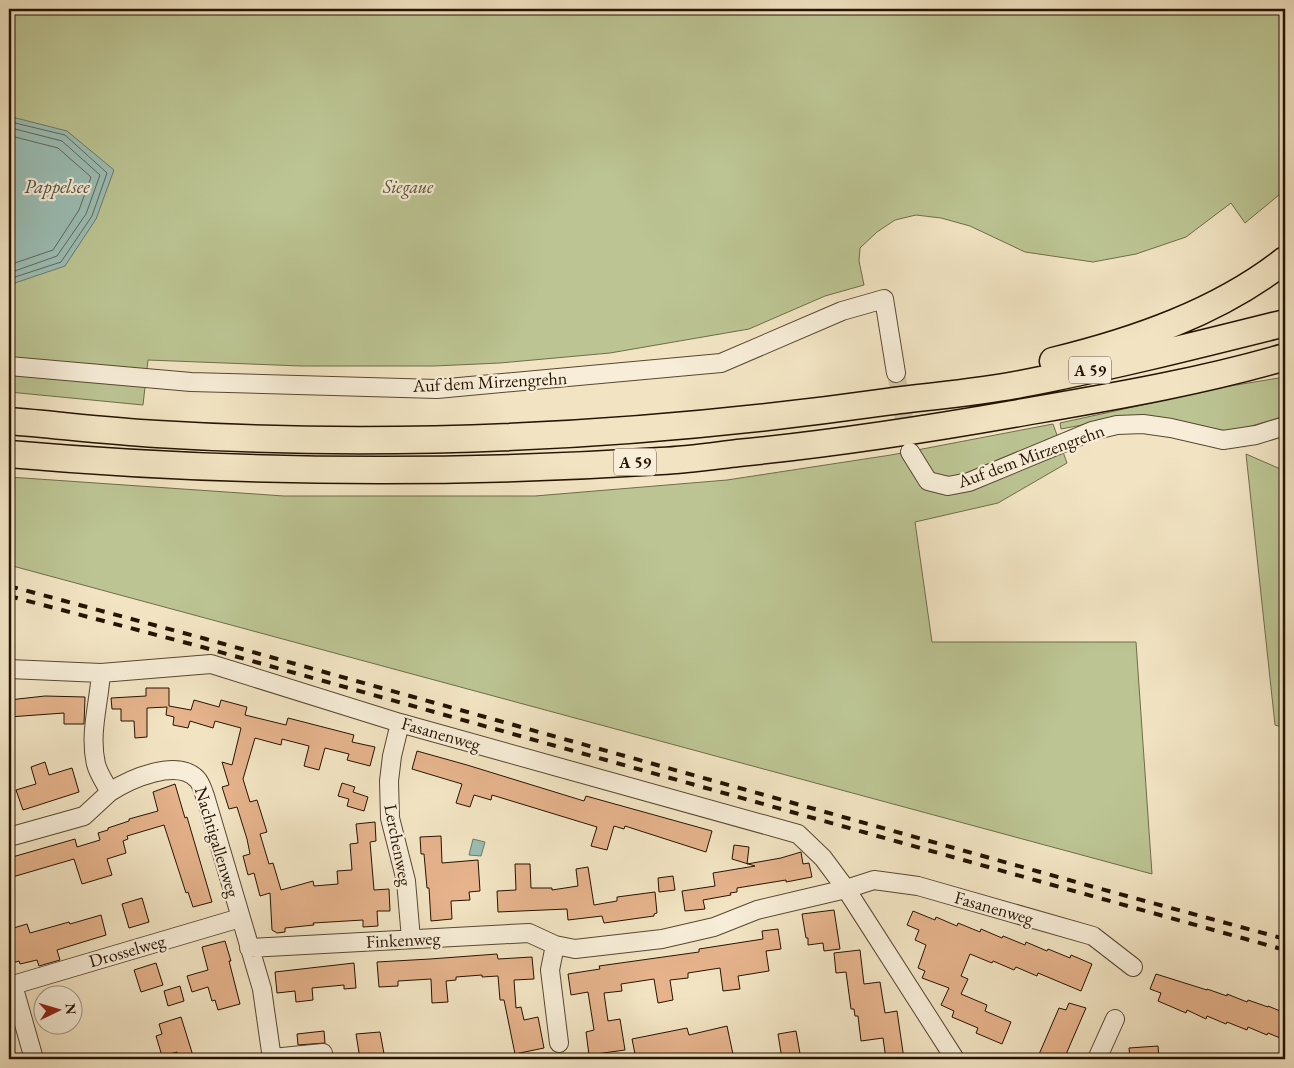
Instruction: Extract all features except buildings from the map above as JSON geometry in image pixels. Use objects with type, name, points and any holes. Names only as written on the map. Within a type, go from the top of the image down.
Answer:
[{"type":"highway","name":"A 59","points":[[892,401],[1079,355],[1138,337],[1238,293],[1285,260]]},
{"type":"highway","name":"A 59","points":[[9,421],[157,434],[376,440],[459,439],[650,430],[746,421],[1027,383],[1128,362],[1285,323]]},
{"type":"highway","name":"A 59","points":[[9,454],[154,465],[304,470],[425,470],[664,461],[803,447],[953,425],[1121,395],[1285,358]]},
{"type":"street","name":"Auf dem Mirzengrehn","points":[[9,366],[190,382],[438,388],[721,363],[842,311],[884,299],[896,373]]},
{"type":"street","name":"Auf dem Mirzengrehn","points":[[910,452],[928,481],[948,486],[969,482],[1092,431],[1117,424],[1143,424],[1171,428],[1223,440],[1256,435],[1285,426]]},
{"type":"street","name":"Fasanenweg","points":[[9,670],[101,673],[211,664],[400,723],[798,834],[823,858],[846,889],[955,1059]]},
{"type":"street","points":[[9,837],[84,816],[110,792],[96,765],[93,736],[100,695],[101,673]]},
{"type":"street","name":"Lerchenweg","points":[[400,723],[388,781],[390,818],[406,881],[411,939]]},
{"type":"street","name":"Nachtigallenweg","points":[[110,792],[122,785],[172,769],[184,770],[198,779],[205,796],[262,989],[272,1058]]},
{"type":"street","name":"Fasanenweg","points":[[846,889],[874,880],[918,886],[1093,936],[1133,967]]},
{"type":"street","name":"Finkenweg","points":[[249,948],[529,933],[555,945],[575,949],[662,939],[714,927],[757,910],[846,889]]},
{"type":"street","name":"Drosselweg","points":[[34,1059],[11,985],[240,918]]},
{"type":"street","points":[[555,945],[550,970],[559,1043]]},
{"type":"street","points":[[1097,1059],[1116,1019]]},
{"type":"street","points":[[272,1058],[323,1053]]},
{"type":"green space","name":"Siegaue","points":[[9,9],[1285,9],[1285,190],[1245,223],[1231,203],[1186,237],[1136,254],[1093,262],[1025,252],[970,226],[941,218],[916,215],[895,220],[877,232],[860,248],[859,261],[864,285],[825,296],[749,329],[610,353],[500,363],[434,366],[301,366],[148,360],[143,405],[9,392]]},
{"type":"green space","points":[[1285,377],[1285,416],[1238,430],[1226,431],[1119,418],[1061,429],[1060,423],[1224,387]]},
{"type":"green space","points":[[1053,424],[1067,463],[998,503],[915,522],[932,642],[1136,642],[1152,874],[9,565],[9,477],[284,496],[535,496],[727,480],[891,455]]},
{"type":"green space","points":[[1246,454],[1285,471],[1285,728],[1275,725]]},
{"type":"water","name":"Pappelsee","points":[[12,117],[67,131],[114,170],[96,219],[65,266],[9,285],[9,121]]},
{"type":"water","points":[[473,839],[485,842],[481,856],[469,855]]},
{"type":"tunnel","points":[[896,373],[908,441]]},
{"type":"railway","points":[[9,586],[1285,939]]},
{"type":"railway","points":[[9,596],[202,647],[1285,950]]}]
